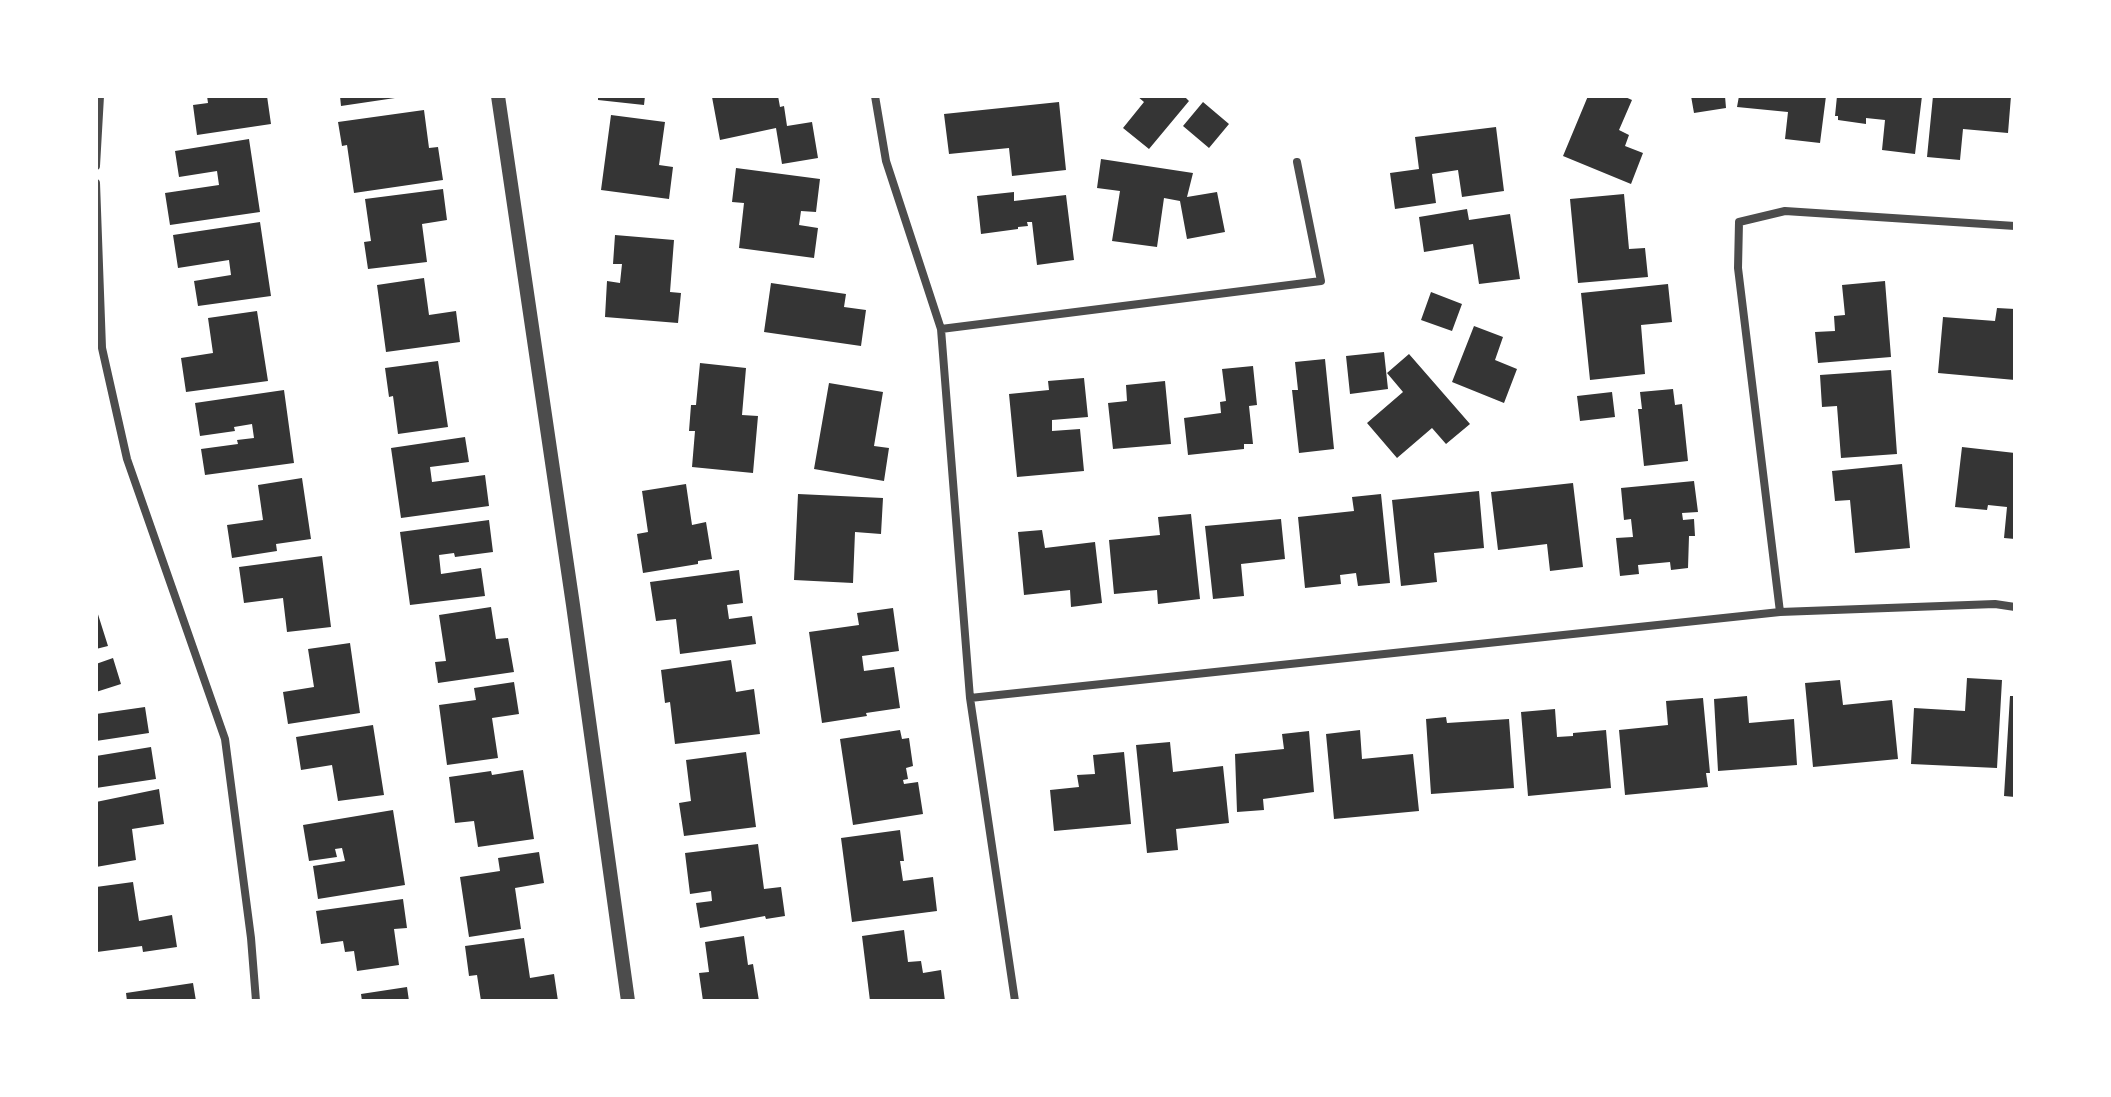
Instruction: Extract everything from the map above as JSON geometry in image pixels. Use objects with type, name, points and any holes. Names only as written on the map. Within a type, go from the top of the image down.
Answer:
[{"type":"street","points":[[96,166],[100,96]]},
{"type":"street","points":[[498,96],[628,1001]]},
{"type":"street","points":[[875,96],[886,161],[941,329],[970,698],[1015,1001]]},
{"type":"street","points":[[941,329],[1321,281],[1297,162]]},
{"type":"street","points":[[96,183],[102,348],[127,459],[225,739],[251,938],[256,1001]]},
{"type":"street","points":[[1780,612],[1738,268],[1739,222],[1785,211],[2015,226]]},
{"type":"street","points":[[970,698],[1780,612],[1995,604],[2015,607]]},
{"type":"building","points":[[207,96],[267,96],[271,124],[197,135],[193,105],[208,103]]},
{"type":"building","points":[[340,96],[395,96],[395,98],[341,106]]},
{"type":"building","points":[[598,96],[645,96],[644,105],[598,100]]},
{"type":"building","points":[[778,96],[780,107],[784,106],[787,126],[812,122],[818,158],[782,164],[776,128],[720,140],[712,97]]},
{"type":"building","points":[[1137,96],[1184,96],[1189,101],[1149,149],[1123,128],[1144,102]]},
{"type":"building","points":[[1588,96],[1623,96],[1632,100],[1619,130],[1629,135],[1625,146],[1643,153],[1631,184],[1563,156]]},
{"type":"building","points":[[1691,96],[1725,96],[1726,108],[1694,113]]},
{"type":"building","points":[[1739,96],[1826,96],[1820,143],[1785,139],[1788,112],[1737,107]]},
{"type":"building","points":[[1837,96],[1922,96],[1915,154],[1882,150],[1885,120],[1866,118],[1866,124],[1838,120],[1835,116]]},
{"type":"building","points":[[1933,96],[2011,96],[2008,133],[1963,129],[1960,160],[1927,157]]},
{"type":"building","points":[[1059,102],[1066,170],[1012,176],[1009,148],[949,154],[944,114]]},
{"type":"building","points":[[1203,102],[1229,124],[1209,148],[1183,126]]},
{"type":"building","points":[[424,110],[429,148],[438,147],[443,180],[354,193],[347,145],[342,146],[338,122]]},
{"type":"building","points":[[611,115],[665,122],[659,165],[673,167],[669,199],[601,190]]},
{"type":"building","points":[[1496,127],[1504,191],[1462,197],[1458,170],[1432,174],[1436,203],[1395,209],[1390,173],[1419,169],[1415,137]]},
{"type":"building","points":[[249,139],[260,212],[170,225],[165,193],[219,185],[217,171],[179,177],[175,151]]},
{"type":"building","points":[[1101,159],[1193,173],[1187,197],[1217,192],[1225,232],[1187,239],[1180,201],[1164,198],[1157,247],[1112,241],[1120,191],[1097,188]]},
{"type":"building","points":[[736,168],[820,179],[816,212],[801,211],[799,225],[818,228],[814,258],[739,248],[744,203],[732,202]]},
{"type":"building","points":[[443,189],[447,220],[422,224],[427,262],[368,269],[364,242],[371,241],[365,199]]},
{"type":"building","points":[[1014,192],[1014,201],[1066,195],[1074,260],[1037,265],[1032,222],[1018,229],[981,234],[977,196]]},
{"type":"building","points":[[1624,194],[1629,249],[1645,248],[1648,277],[1578,283],[1570,199]]},
{"type":"building","points":[[1467,209],[1469,220],[1510,214],[1520,279],[1479,284],[1473,244],[1424,252],[1419,217]]},
{"type":"building","points":[[260,222],[271,296],[198,306],[194,281],[231,275],[229,260],[178,268],[173,235]]},
{"type":"building","points":[[615,235],[674,240],[670,292],[681,293],[678,323],[605,317],[607,281],[620,283],[622,264],[613,264]]},
{"type":"building","points":[[424,278],[429,315],[456,311],[460,342],[386,352],[377,285]]},
{"type":"building","points":[[1885,281],[1891,357],[1818,363],[1815,332],[1835,331],[1834,316],[1845,315],[1842,285]]},
{"type":"building","points":[[771,283],[846,294],[844,307],[866,310],[861,346],[764,332]]},
{"type":"building","points":[[1668,284],[1672,322],[1641,325],[1645,374],[1590,380],[1581,293]]},
{"type":"building","points":[[1431,292],[1462,304],[1452,331],[1421,320]]},
{"type":"building","points":[[1997,308],[2015,309],[2015,380],[1938,373],[1943,317],[1995,321]]},
{"type":"building","points":[[257,311],[268,381],[186,392],[181,358],[213,353],[208,318]]},
{"type":"building","points":[[1474,326],[1503,337],[1495,360],[1517,369],[1504,403],[1452,382]]},
{"type":"building","points":[[1384,352],[1388,389],[1350,394],[1346,356]]},
{"type":"building","points":[[1409,354],[1470,424],[1446,444],[1432,428],[1397,458],[1367,423],[1403,392],[1387,373]]},
{"type":"building","points":[[1325,359],[1334,449],[1299,453],[1292,390],[1298,390],[1295,362]]},
{"type":"building","points":[[438,361],[448,427],[398,434],[393,396],[389,397],[385,368]]},
{"type":"building","points":[[700,363],[746,368],[742,415],[758,416],[753,473],[692,467],[695,431],[689,431],[691,405],[696,405]]},
{"type":"building","points":[[1253,366],[1257,405],[1249,406],[1253,444],[1244,444],[1244,449],[1188,455],[1184,418],[1221,413],[1220,402],[1226,401],[1222,369]]},
{"type":"building","points":[[1891,370],[1897,454],[1841,458],[1837,406],[1822,407],[1820,375]]},
{"type":"building","points":[[1084,378],[1088,417],[1052,420],[1052,431],[1080,429],[1084,471],[1017,477],[1009,394],[1049,390],[1048,381]]},
{"type":"building","points":[[1165,381],[1171,444],[1113,449],[1108,403],[1127,401],[1126,385]]},
{"type":"building","points":[[829,383],[883,392],[874,446],[889,448],[884,481],[814,469]]},
{"type":"building","points":[[1673,389],[1675,405],[1682,404],[1688,461],[1644,466],[1638,409],[1642,409],[1640,392]]},
{"type":"building","points":[[284,390],[294,463],[205,475],[201,449],[238,444],[237,440],[254,438],[252,424],[234,427],[235,431],[200,436],[195,403]]},
{"type":"building","points":[[1612,392],[1615,417],[1580,421],[1577,396]]},
{"type":"building","points":[[465,437],[469,462],[430,467],[432,482],[485,475],[489,506],[401,518],[391,448]]},
{"type":"building","points":[[1962,447],[2015,453],[2015,539],[2004,538],[2007,507],[1988,505],[1987,510],[1955,507]]},
{"type":"building","points":[[1902,464],[1910,548],[1855,553],[1850,500],[1835,501],[1832,471]]},
{"type":"building","points":[[302,478],[311,539],[276,544],[277,551],[232,558],[227,525],[263,520],[258,485]]},
{"type":"building","points":[[1694,481],[1698,512],[1682,513],[1683,520],[1694,519],[1695,536],[1689,536],[1688,568],[1671,570],[1670,562],[1638,565],[1639,574],[1620,576],[1616,538],[1633,537],[1631,519],[1624,520],[1621,488]]},
{"type":"building","points":[[1573,483],[1583,567],[1550,571],[1547,544],[1498,550],[1491,492]]},
{"type":"building","points":[[686,484],[692,525],[706,522],[712,559],[643,573],[637,534],[648,532],[642,491]]},
{"type":"building","points":[[1479,491],[1484,548],[1434,553],[1437,582],[1401,586],[1392,500]]},
{"type":"building","points":[[798,494],[883,498],[881,534],[855,532],[853,583],[794,580]]},
{"type":"building","points":[[1381,494],[1390,583],[1358,586],[1356,573],[1340,575],[1341,584],[1305,588],[1298,517],[1354,511],[1352,497]]},
{"type":"building","points":[[1191,514],[1200,599],[1158,604],[1157,590],[1114,594],[1109,540],[1160,535],[1158,517]]},
{"type":"building","points":[[1281,519],[1285,559],[1241,564],[1244,596],[1213,599],[1205,526]]},
{"type":"building","points":[[489,520],[493,552],[455,557],[454,553],[439,555],[441,574],[481,568],[485,596],[410,605],[400,532]]},
{"type":"building","points":[[1042,530],[1045,548],[1095,542],[1102,603],[1071,607],[1070,590],[1024,595],[1018,532]]},
{"type":"building","points":[[322,556],[331,627],[287,632],[283,598],[244,603],[239,567]]},
{"type":"building","points":[[739,570],[743,603],[727,605],[729,619],[752,616],[756,644],[680,654],[676,619],[656,621],[650,582]]},
{"type":"building","points":[[491,607],[496,639],[508,638],[514,672],[438,683],[435,662],[446,661],[439,615]]},
{"type":"building","points":[[96,608],[108,646],[96,649]]},
{"type":"building","points":[[893,608],[899,651],[862,656],[864,671],[894,667],[900,708],[822,723],[809,632],[859,625],[857,613]]},
{"type":"building","points":[[350,643],[360,713],[288,724],[283,692],[314,687],[308,649]]},
{"type":"building","points":[[113,658],[121,684],[96,692],[96,664]]},
{"type":"building","points":[[731,660],[736,692],[754,689],[760,734],[675,744],[670,702],[665,703],[661,670]]},
{"type":"building","points":[[1967,678],[2002,680],[1997,768],[1911,764],[1914,708],[1965,711]]},
{"type":"building","points":[[1840,680],[1843,705],[1892,700],[1898,759],[1813,767],[1805,683]]},
{"type":"building","points":[[514,682],[519,714],[492,718],[498,758],[447,765],[439,705],[476,700],[474,688]]},
{"type":"building","points":[[1747,696],[1749,723],[1794,719],[1797,765],[1718,771],[1714,699]]},
{"type":"building","points":[[2010,696],[2015,696],[2015,797],[2004,796]]},
{"type":"building","points":[[1703,698],[1710,773],[1706,773],[1708,787],[1625,795],[1619,730],[1668,725],[1666,701]]},
{"type":"building","points":[[145,707],[149,733],[96,741],[96,714]]},
{"type":"building","points":[[1555,709],[1557,737],[1606,730],[1611,788],[1528,796],[1521,712]]},
{"type":"building","points":[[1446,717],[1447,723],[1509,719],[1514,788],[1431,794],[1426,719]]},
{"type":"building","points":[[373,725],[384,795],[338,801],[332,765],[301,770],[296,737]]},
{"type":"building","points":[[900,730],[902,739],[909,738],[913,766],[906,768],[908,779],[903,780],[904,784],[918,782],[923,814],[853,825],[840,739]]},
{"type":"building","points":[[1360,730],[1362,759],[1413,754],[1419,811],[1334,819],[1326,734]]},
{"type":"building","points":[[1309,731],[1314,792],[1263,799],[1264,810],[1237,812],[1235,754],[1284,749],[1282,734]]},
{"type":"building","points":[[1170,742],[1173,772],[1223,766],[1229,823],[1176,829],[1178,850],[1147,853],[1136,745]]},
{"type":"building","points":[[151,747],[156,779],[96,788],[96,756]]},
{"type":"building","points":[[746,752],[756,827],[684,836],[679,803],[691,801],[686,760]]},
{"type":"building","points":[[1124,752],[1131,824],[1054,831],[1050,790],[1079,787],[1077,775],[1095,774],[1093,755]]},
{"type":"building","points":[[523,770],[534,839],[478,847],[474,821],[455,823],[449,777]]},
{"type":"building","points":[[159,789],[164,824],[132,829],[136,860],[96,867],[96,802]]},
{"type":"building","points":[[393,810],[405,885],[318,899],[313,866],[345,861],[342,848],[335,849],[337,857],[309,861],[303,825]]},
{"type":"building","points":[[900,830],[903,881],[933,877],[937,911],[852,922],[841,838]]},
{"type":"building","points":[[758,844],[764,889],[781,887],[785,916],[766,919],[765,916],[700,928],[696,903],[712,901],[711,891],[690,894],[685,853]]},
{"type":"building","points":[[539,852],[544,883],[515,888],[521,929],[469,937],[460,877],[500,871],[498,858]]},
{"type":"building","points":[[133,882],[139,921],[172,915],[177,947],[143,952],[142,946],[97,952],[96,887]]},
{"type":"building","points":[[403,899],[407,928],[394,929],[399,965],[357,971],[354,951],[345,952],[343,941],[321,944],[316,911]]},
{"type":"building","points":[[904,930],[908,962],[921,961],[923,973],[941,970],[945,1001],[870,1001],[862,936]]},
{"type":"building","points":[[744,936],[748,965],[753,964],[759,1001],[703,1001],[699,973],[709,972],[705,942]]},
{"type":"building","points":[[524,938],[530,978],[554,974],[558,1001],[481,1001],[477,975],[469,976],[465,946]]},
{"type":"building","points":[[193,983],[196,1001],[127,1001],[126,993]]},
{"type":"building","points":[[407,987],[409,1001],[362,1001],[361,994]]}]
